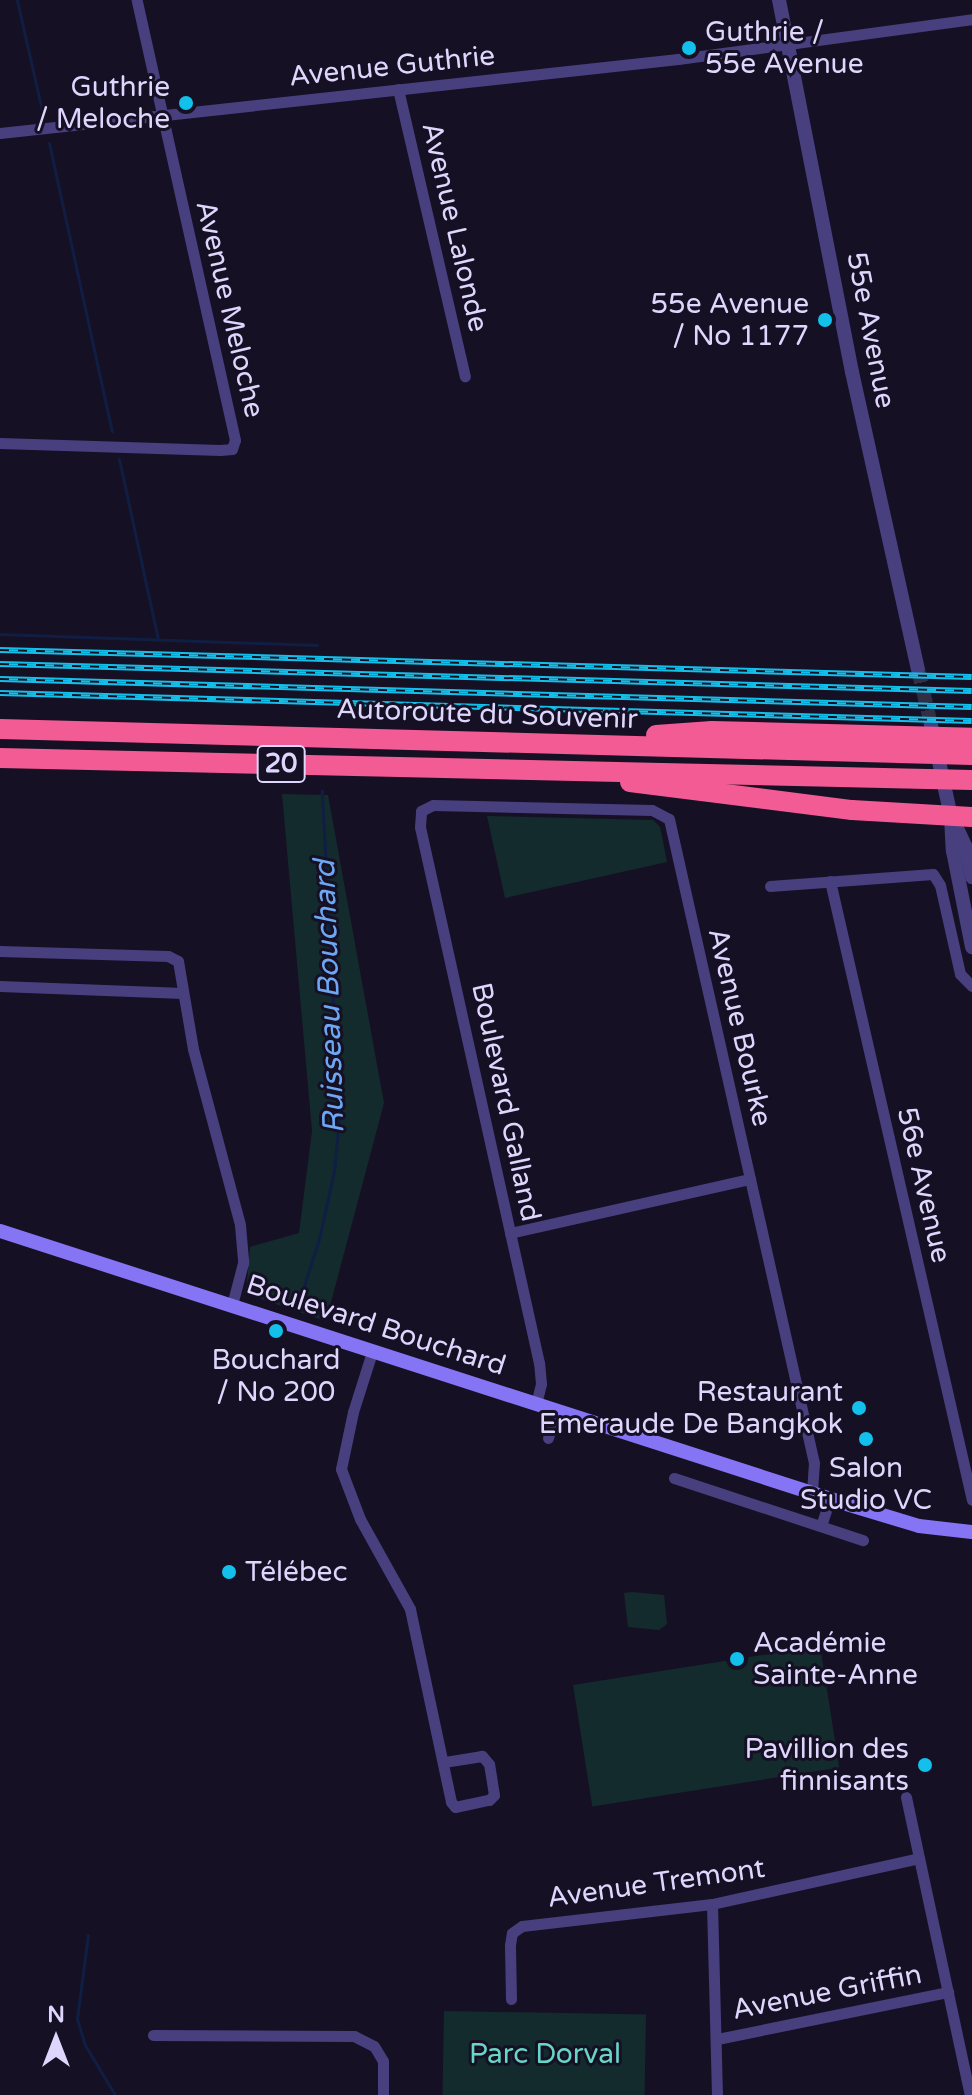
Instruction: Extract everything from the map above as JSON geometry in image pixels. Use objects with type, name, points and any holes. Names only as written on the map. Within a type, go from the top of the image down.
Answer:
[{"type":"highway","name":"Autoroute du Souvenir","points":[[0,729],[964,755]]},
{"type":"highway","points":[[548,744],[712,731],[933,731],[972,738]]},
{"type":"highway","name":"Autoroute du Souvenir","points":[[0,758],[967,780]]},
{"type":"highway","points":[[561,771],[699,793],[962,817]]},
{"type":"main road","name":"Boulevard Bouchard","points":[[0,1231],[812,1493],[919,1526],[972,1532]]},
{"type":"street","name":"Avenue Meloche","points":[[0,443],[232,449],[235,440],[137,0]]},
{"type":"street","name":"55e Avenue","points":[[779,0],[852,372],[918,669]]},
{"type":"street","name":"Avenue Guthrie","points":[[0,133],[790,44],[972,19]]},
{"type":"street","name":"Avenue Lalonde","points":[[398,89],[465,376]]},
{"type":"street","points":[[933,731],[962,817],[972,877]]},
{"type":"street","name":"Avenue Bourke","points":[[421,811],[438,805],[652,810],[666,816],[671,824],[814,1463],[812,1493]]},
{"type":"street","name":"Boulevard Galland","points":[[421,811],[423,839],[541,1375],[536,1404]]},
{"type":"street","points":[[962,817],[953,851],[972,947]]},
{"type":"street","points":[[770,886],[924,873],[939,880],[960,974],[972,986]]},
{"type":"street","name":"56e Avenue","points":[[830,881],[972,1500]]},
{"type":"street","points":[[0,951],[172,956],[181,966],[193,1049],[240,1225],[243,1263],[232,1305]]},
{"type":"street","points":[[0,986],[183,993]]},
{"type":"street","points":[[510,1233],[750,1179]]},
{"type":"street","points":[[372,1352],[353,1412],[341,1469],[360,1519],[410,1609],[443,1762],[455,1807],[489,1800],[494,1795],[489,1764],[482,1756],[443,1762]]},
{"type":"street","points":[[548,1438],[556,1411]]},
{"type":"street","points":[[674,1478],[863,1540]]},
{"type":"street","points":[[821,1526],[830,1498]]},
{"type":"street","points":[[906,1797],[970,2095]]},
{"type":"street","name":"Avenue Tremont","points":[[511,1999],[510,1945],[512,1933],[522,1926],[712,1904],[919,1858]]},
{"type":"street","points":[[712,1904],[717,2095]]},
{"type":"street","name":"Avenue Griffin","points":[[717,2039],[948,1992]]},
{"type":"street","points":[[153,2035],[354,2036],[374,2046],[383,2061],[383,2095]]},
{"type":"green space","points":[[282,794],[328,795],[384,1103],[326,1321],[246,1294],[250,1247],[299,1233],[312,1131]]},
{"type":"green space","points":[[487,816],[653,820],[660,827],[667,862],[505,898]]},
{"type":"green space","points":[[624,1593],[664,1595],[667,1624],[659,1630],[628,1627]]},
{"type":"green space","points":[[820,1646],[839,1767],[592,1807],[573,1685]]},
{"type":"green space","name":"Parc Dorval","points":[[444,2011],[646,2015],[645,2095],[443,2095]]},
{"type":"waterway","points":[[17,0],[42,111]]},
{"type":"waterway","points":[[49,143],[112,431]]},
{"type":"waterway","points":[[119,459],[158,639]]},
{"type":"waterway","name":"Ruisseau Bouchard","points":[[0,634],[317,645]]},
{"type":"waterway","name":"Ruisseau Bouchard","points":[[301,1295],[319,1239],[334,1171],[339,1119],[322,790]]},
{"type":"waterway","name":"Ruisseau Bouchard","points":[[88,1935],[77,2019],[85,2045],[115,2095]]},
{"type":"tunnel","points":[[918,669],[931,725]]},
{"type":"railway","points":[[0,650],[972,677]]},
{"type":"railway","points":[[0,664],[972,691]]},
{"type":"railway","points":[[0,679],[972,707]]},
{"type":"railway","points":[[0,693],[972,721]]},
{"type":"place","name":"Guthrie / 55e Avenue","points":[[689,48]]},
{"type":"place","name":"Guthrie / Meloche","points":[[186,103]]},
{"type":"place","name":"55e Avenue / No 1177","points":[[825,320]]},
{"type":"place","name":"Bouchard / No 200","points":[[276,1331]]},
{"type":"place","name":"Restaurant Emeraude De Bangkok","points":[[859,1408]]},
{"type":"place","name":"Salon Studio VC","points":[[866,1439]]},
{"type":"place","name":"Télébec","points":[[229,1572]]},
{"type":"place","name":"Académie Sainte-Anne","points":[[737,1659]]},
{"type":"place","name":"Pavillion des finnisants","points":[[925,1765]]}]
